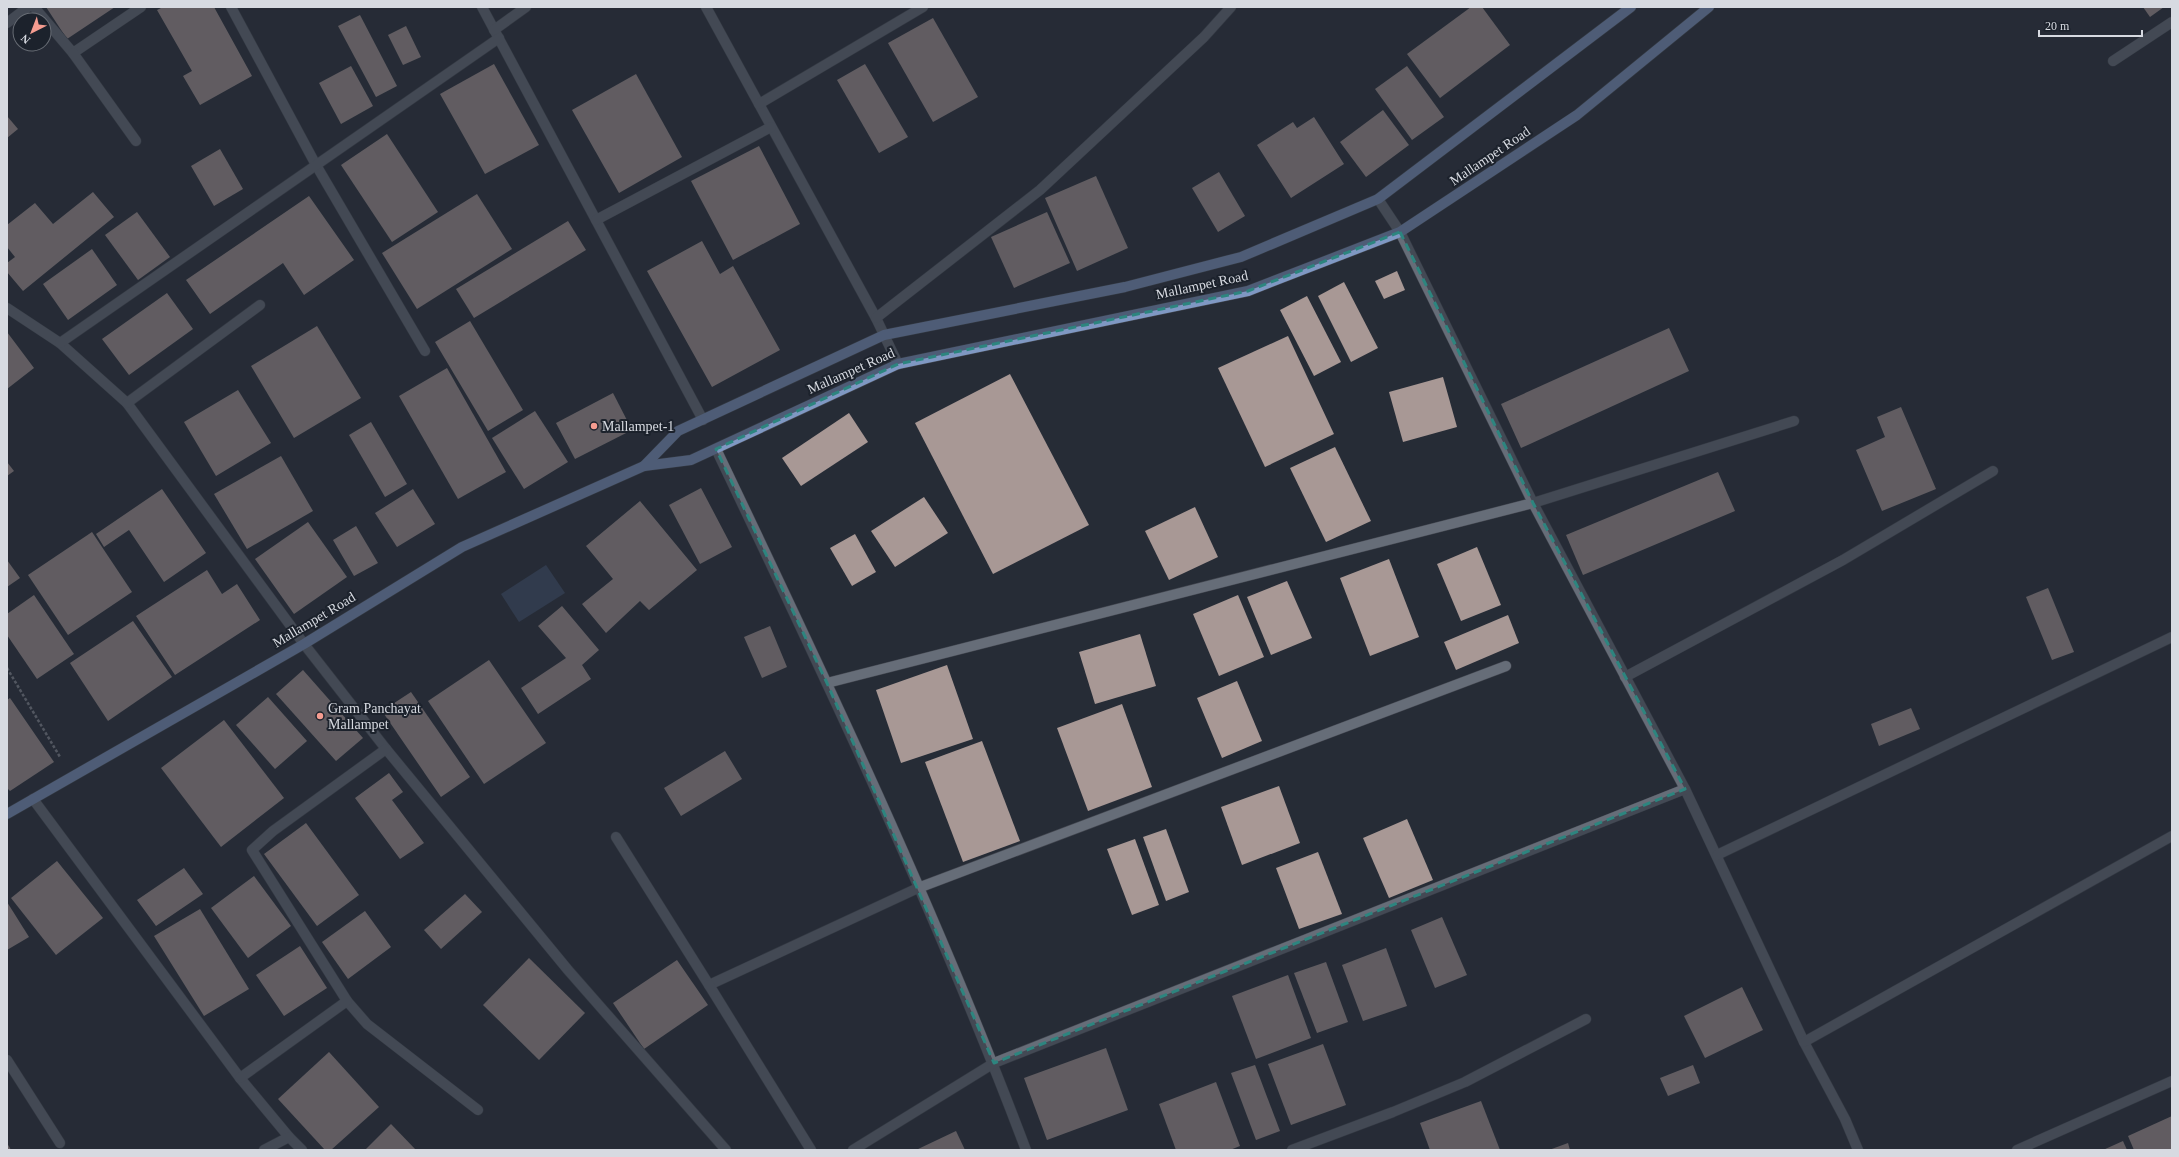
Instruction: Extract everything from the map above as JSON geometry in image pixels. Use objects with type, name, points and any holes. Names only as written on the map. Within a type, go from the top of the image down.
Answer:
[{"type":"main road","name":"Mallampet Road","points":[[644,466],[678,431],[884,335],[1125,287],[1241,257],[1378,199],[1631,7]]},
{"type":"main road","name":"Mallampet Road","points":[[7,814],[304,644],[462,548],[644,466],[691,460],[898,364],[1248,291],[1400,232],[1577,115],[1710,7]]},
{"type":"street","points":[[7,23],[28,7]]},
{"type":"street","points":[[34,7],[73,53],[136,141]]},
{"type":"street","points":[[73,53],[141,7]]},
{"type":"street","points":[[231,7],[316,165],[425,351]]},
{"type":"street","points":[[482,7],[703,420]]},
{"type":"street","points":[[60,343],[316,165],[497,34],[526,7]]},
{"type":"street","points":[[706,7],[876,318],[898,364]]},
{"type":"street","points":[[759,104],[923,7]]},
{"type":"street","points":[[876,318],[1040,190],[1204,37],[1231,7]]},
{"type":"street","points":[[2114,61],[2172,22]]},
{"type":"street","points":[[596,220],[771,126]]},
{"type":"street","points":[[1378,199],[1400,232],[1533,502],[1685,789],[1804,1042],[1845,1119],[1858,1150]]},
{"type":"street","points":[[127,403],[260,305]]},
{"type":"street","points":[[7,308],[60,343],[127,403],[304,644],[386,749],[568,970],[726,1150]]},
{"type":"street","points":[[827,683],[1533,502],[1794,421]]},
{"type":"street","points":[[716,449],[827,683],[918,888],[994,1063],[1026,1150]]},
{"type":"street","points":[[1625,677],[1843,560],[1993,471]]},
{"type":"street","points":[[1717,855],[2172,637]]},
{"type":"street","points":[[709,985],[918,888],[1506,666]]},
{"type":"street","points":[[386,749],[273,831],[252,850],[347,1001],[368,1024],[478,1110]]},
{"type":"street","points":[[853,1150],[994,1063],[1685,789]]},
{"type":"street","points":[[33,799],[240,1078],[289,1137],[302,1150]]},
{"type":"street","points":[[1804,1042],[2172,836]]},
{"type":"street","points":[[616,837],[811,1150]]},
{"type":"street","points":[[240,1078],[347,1001]]},
{"type":"street","points":[[1292,1150],[1393,1112],[1465,1082],[1586,1019]]},
{"type":"street","points":[[7,1060],[60,1143]]},
{"type":"street","points":[[2017,1150],[2172,1081]]},
{"type":"street","points":[[264,1150],[289,1137]]},
{"type":"path","points":[[7,668],[72,777]]},
{"type":"highlighted area","points":[[1400,232],[1533,503],[1685,789],[994,1063],[827,683],[716,449],[898,364],[1248,291]]},
{"type":"shaded area","points":[[546,565],[565,593],[519,622],[501,594]]},
{"type":"building","points":[[46,7],[115,7],[67,39],[52,16],[52,12],[49,12]]},
{"type":"building","points":[[163,7],[214,7],[252,76],[200,105],[183,76],[192,71],[157,10]]},
{"type":"building","points":[[1471,7],[1482,7],[1510,45],[1440,98],[1407,54]]},
{"type":"building","points":[[2143,7],[2164,7],[2150,17]]},
{"type":"building","points":[[360,15],[397,86],[376,97],[338,26]]},
{"type":"building","points":[[933,18],[978,97],[933,122],[888,43]]},
{"type":"building","points":[[406,26],[421,57],[403,65],[388,35]]},
{"type":"building","points":[[494,64],[539,145],[485,174],[440,94]]},
{"type":"building","points":[[865,64],[908,137],[879,153],[837,80]]},
{"type":"building","points":[[351,66],[373,106],[341,124],[319,83]]},
{"type":"building","points":[[1407,66],[1444,117],[1412,140],[1375,89]]},
{"type":"building","points":[[636,74],[682,157],[619,193],[572,110]]},
{"type":"building","points":[[1383,110],[1409,145],[1366,177],[1340,142]]},
{"type":"building","points":[[7,116],[18,129],[7,138]]},
{"type":"building","points":[[1314,117],[1344,164],[1291,198],[1257,145],[1293,122],[1297,128]]},
{"type":"building","points":[[387,134],[438,212],[392,242],[341,165]]},
{"type":"building","points":[[759,146],[800,224],[733,260],[691,181]]},
{"type":"building","points":[[220,149],[243,189],[214,206],[191,166]]},
{"type":"building","points":[[1219,172],[1245,216],[1218,232],[1192,188]]},
{"type":"building","points":[[1096,176],[1128,248],[1077,271],[1045,198]]},
{"type":"building","points":[[93,192],[114,217],[23,291],[7,272],[7,263],[15,257],[7,247],[7,225],[35,203],[53,224]]},
{"type":"building","points":[[477,194],[512,249],[417,309],[382,253]]},
{"type":"building","points":[[309,196],[354,260],[304,295],[283,263],[210,314],[186,280]]},
{"type":"building","points":[[137,212],[170,257],[138,280],[105,235]]},
{"type":"building","points":[[1047,212],[1070,263],[1014,288],[991,237]]},
{"type":"building","points":[[568,221],[586,250],[474,318],[456,289]]},
{"type":"building","points":[[702,241],[720,274],[733,266],[780,350],[712,387],[647,271]]},
{"type":"building","points":[[92,249],[117,285],[68,320],[43,284]]},
{"type":"building","points":[[1397,271],[1405,290],[1384,299],[1375,281]]},
{"type":"building","points":[[1344,282],[1378,348],[1351,362],[1318,296]]},
{"type":"building","points":[[167,293],[193,329],[129,375],[102,339]]},
{"type":"building","points":[[1307,296],[1341,362],[1314,376],[1280,310]]},
{"type":"building","points":[[470,321],[523,410],[488,431],[435,342]]},
{"type":"building","points":[[317,326],[361,398],[294,438],[251,366]]},
{"type":"building","points":[[1669,328],[1689,371],[1521,448],[1501,404]]},
{"type":"building","points":[[7,332],[34,368],[7,389]]},
{"type":"building","points":[[1288,336],[1334,434],[1265,467],[1218,368]]},
{"type":"building","points":[[447,368],[506,472],[458,499],[399,396]]},
{"type":"building","points":[[1010,374],[1089,525],[993,574],[915,423]]},
{"type":"building","points":[[1443,377],[1457,427],[1403,442],[1389,392]]},
{"type":"building","points":[[238,390],[271,443],[216,476],[184,422]]},
{"type":"building","name":"Mallampet-1","points":[[613,393],[632,430],[575,459],[556,423]]},
{"type":"building","points":[[1901,407],[1936,489],[1882,511],[1856,450],[1885,437],[1877,417]]},
{"type":"building","points":[[535,411],[568,462],[524,489],[492,438]]},
{"type":"building","points":[[849,413],[868,442],[801,486],[782,458]]},
{"type":"building","points":[[371,422],[407,484],[385,497],[349,435]]},
{"type":"building","points":[[1335,447],[1371,521],[1326,542],[1290,468]]},
{"type":"building","points":[[281,456],[313,511],[247,549],[214,494]]},
{"type":"building","points":[[7,462],[14,471],[7,476]]},
{"type":"building","points":[[1718,472],[1735,511],[1583,575],[1566,535]]},
{"type":"building","points":[[701,488],[732,547],[700,564],[669,505]]},
{"type":"building","points":[[162,489],[206,553],[164,582],[129,530],[104,547],[96,534]]},
{"type":"building","points":[[413,489],[435,524],[397,547],[375,513]]},
{"type":"building","points":[[924,497],[948,533],[895,567],[871,531]]},
{"type":"building","points":[[640,501],[697,570],[649,610],[640,601],[606,633],[582,604],[613,579],[586,546]]},
{"type":"building","points":[[1195,507],[1218,557],[1169,580],[1145,531]]},
{"type":"building","points":[[308,522],[347,577],[294,614],[255,559]]},
{"type":"building","points":[[356,526],[378,563],[354,576],[333,540]]},
{"type":"building","points":[[92,532],[132,592],[68,635],[28,575]]},
{"type":"building","points":[[855,534],[876,572],[852,586],[830,548]]},
{"type":"building","points":[[1477,547],[1501,605],[1461,621],[1437,564]]},
{"type":"building","points":[[1389,559],[1419,637],[1370,656],[1340,578]]},
{"type":"building","points":[[7,560],[20,578],[7,587]]},
{"type":"building","points":[[207,570],[222,594],[237,584],[260,620],[175,675],[136,616]]},
{"type":"building","points":[[1287,581],[1312,638],[1271,655],[1247,597]]},
{"type":"building","points":[[2048,588],[2074,652],[2052,660],[2026,597]]},
{"type":"building","points":[[34,595],[74,654],[37,679],[7,635],[7,614]]},
{"type":"building","points":[[1238,595],[1264,657],[1219,676],[1193,614]]},
{"type":"building","points":[[562,606],[599,650],[582,665],[591,679],[538,714],[521,688],[566,658],[538,626]]},
{"type":"building","points":[[1508,615],[1519,643],[1456,670],[1444,642]]},
{"type":"building","points":[[133,621],[172,677],[108,721],[70,663]]},
{"type":"building","points":[[770,626],[787,667],[762,678],[744,637]]},
{"type":"building","points":[[1140,634],[1156,686],[1095,704],[1079,652]]},
{"type":"building","points":[[489,660],[546,743],[484,784],[428,701]]},
{"type":"building","points":[[947,665],[973,739],[901,763],[876,690]]},
{"type":"building","name":"Gram Panchayat Mallampet","points":[[303,670],[363,738],[336,761],[276,694]]},
{"type":"building","points":[[1237,681],[1262,741],[1222,758],[1197,698]]},
{"type":"building","points":[[411,692],[470,777],[441,797],[382,711]]},
{"type":"building","points":[[268,697],[307,741],[275,769],[236,725]]},
{"type":"building","points":[[10,698],[54,762],[10,791],[7,788],[7,700]]},
{"type":"building","points":[[1122,704],[1152,787],[1088,811],[1057,728]]},
{"type":"building","points":[[1911,708],[1920,729],[1879,746],[1871,724]]},
{"type":"building","points":[[224,720],[284,798],[221,847],[161,768]]},
{"type":"building","points":[[982,741],[1020,841],[963,862],[925,762]]},
{"type":"building","points":[[725,751],[742,779],[681,816],[664,788]]},
{"type":"building","points":[[389,773],[403,792],[392,800],[424,843],[400,859],[355,798]]},
{"type":"building","points":[[1279,786],[1300,843],[1242,865],[1221,807]]},
{"type":"building","points":[[1407,819],[1433,880],[1389,898],[1363,838]]},
{"type":"building","points":[[306,823],[359,895],[317,926],[264,854]]},
{"type":"building","points":[[1166,829],[1189,892],[1166,901],[1143,837]]},
{"type":"building","points":[[1135,839],[1159,905],[1132,915],[1107,849]]},
{"type":"building","points":[[1318,852],[1342,914],[1299,929],[1276,868]]},
{"type":"building","points":[[57,861],[103,918],[56,955],[11,898]]},
{"type":"building","points":[[184,868],[203,894],[156,926],[137,900]]},
{"type":"building","points":[[254,876],[291,926],[248,958],[211,908]]},
{"type":"building","points":[[465,894],[482,912],[441,949],[424,930]]},
{"type":"building","points":[[7,902],[29,937],[7,950]]},
{"type":"building","points":[[200,909],[249,989],[204,1016],[154,936]]},
{"type":"building","points":[[365,911],[391,947],[348,979],[322,942]]},
{"type":"building","points":[[1442,917],[1467,975],[1435,988],[1411,930]]},
{"type":"building","points":[[300,946],[327,988],[284,1016],[256,975]]},
{"type":"building","points":[[1386,948],[1407,1006],[1363,1021],[1342,965]]},
{"type":"building","points":[[529,958],[585,1013],[539,1060],[483,1005]]},
{"type":"building","points":[[677,960],[708,1005],[644,1049],[613,1003]]},
{"type":"building","points":[[1326,962],[1348,1022],[1317,1033],[1294,973]]},
{"type":"building","points":[[1288,975],[1311,1038],[1256,1059],[1232,996]]},
{"type":"building","points":[[1742,987],[1763,1030],[1705,1058],[1684,1016]]},
{"type":"building","points":[[1323,1044],[1346,1105],[1291,1125],[1268,1064]]},
{"type":"building","points":[[1106,1048],[1128,1110],[1047,1140],[1024,1078]]},
{"type":"building","points":[[329,1052],[379,1107],[331,1150],[325,1150],[278,1099]]},
{"type":"building","points":[[1255,1065],[1280,1131],[1256,1140],[1231,1073]]},
{"type":"building","points":[[1693,1065],[1700,1083],[1668,1096],[1660,1078]]},
{"type":"building","points":[[1216,1082],[1240,1146],[1230,1150],[1176,1150],[1159,1104]]},
{"type":"building","points":[[1481,1101],[1500,1150],[1430,1150],[1420,1123]]},
{"type":"building","points":[[2172,1116],[2172,1150],[2134,1150],[2128,1136]]},
{"type":"building","points":[[391,1124],[416,1150],[365,1150]]},
{"type":"building","points":[[956,1131],[965,1150],[916,1150]]},
{"type":"building","points":[[2123,1141],[2127,1150],[2103,1150]]},
{"type":"building","points":[[7,1143],[11,1150],[7,1150]]},
{"type":"building","points":[[1568,1143],[1570,1150],[1549,1150]]},
{"type":"place","name":"Mallampet-1","points":[[594,426]]},
{"type":"place","name":"Gram Panchayat Mallampet","points":[[320,716]]}]
